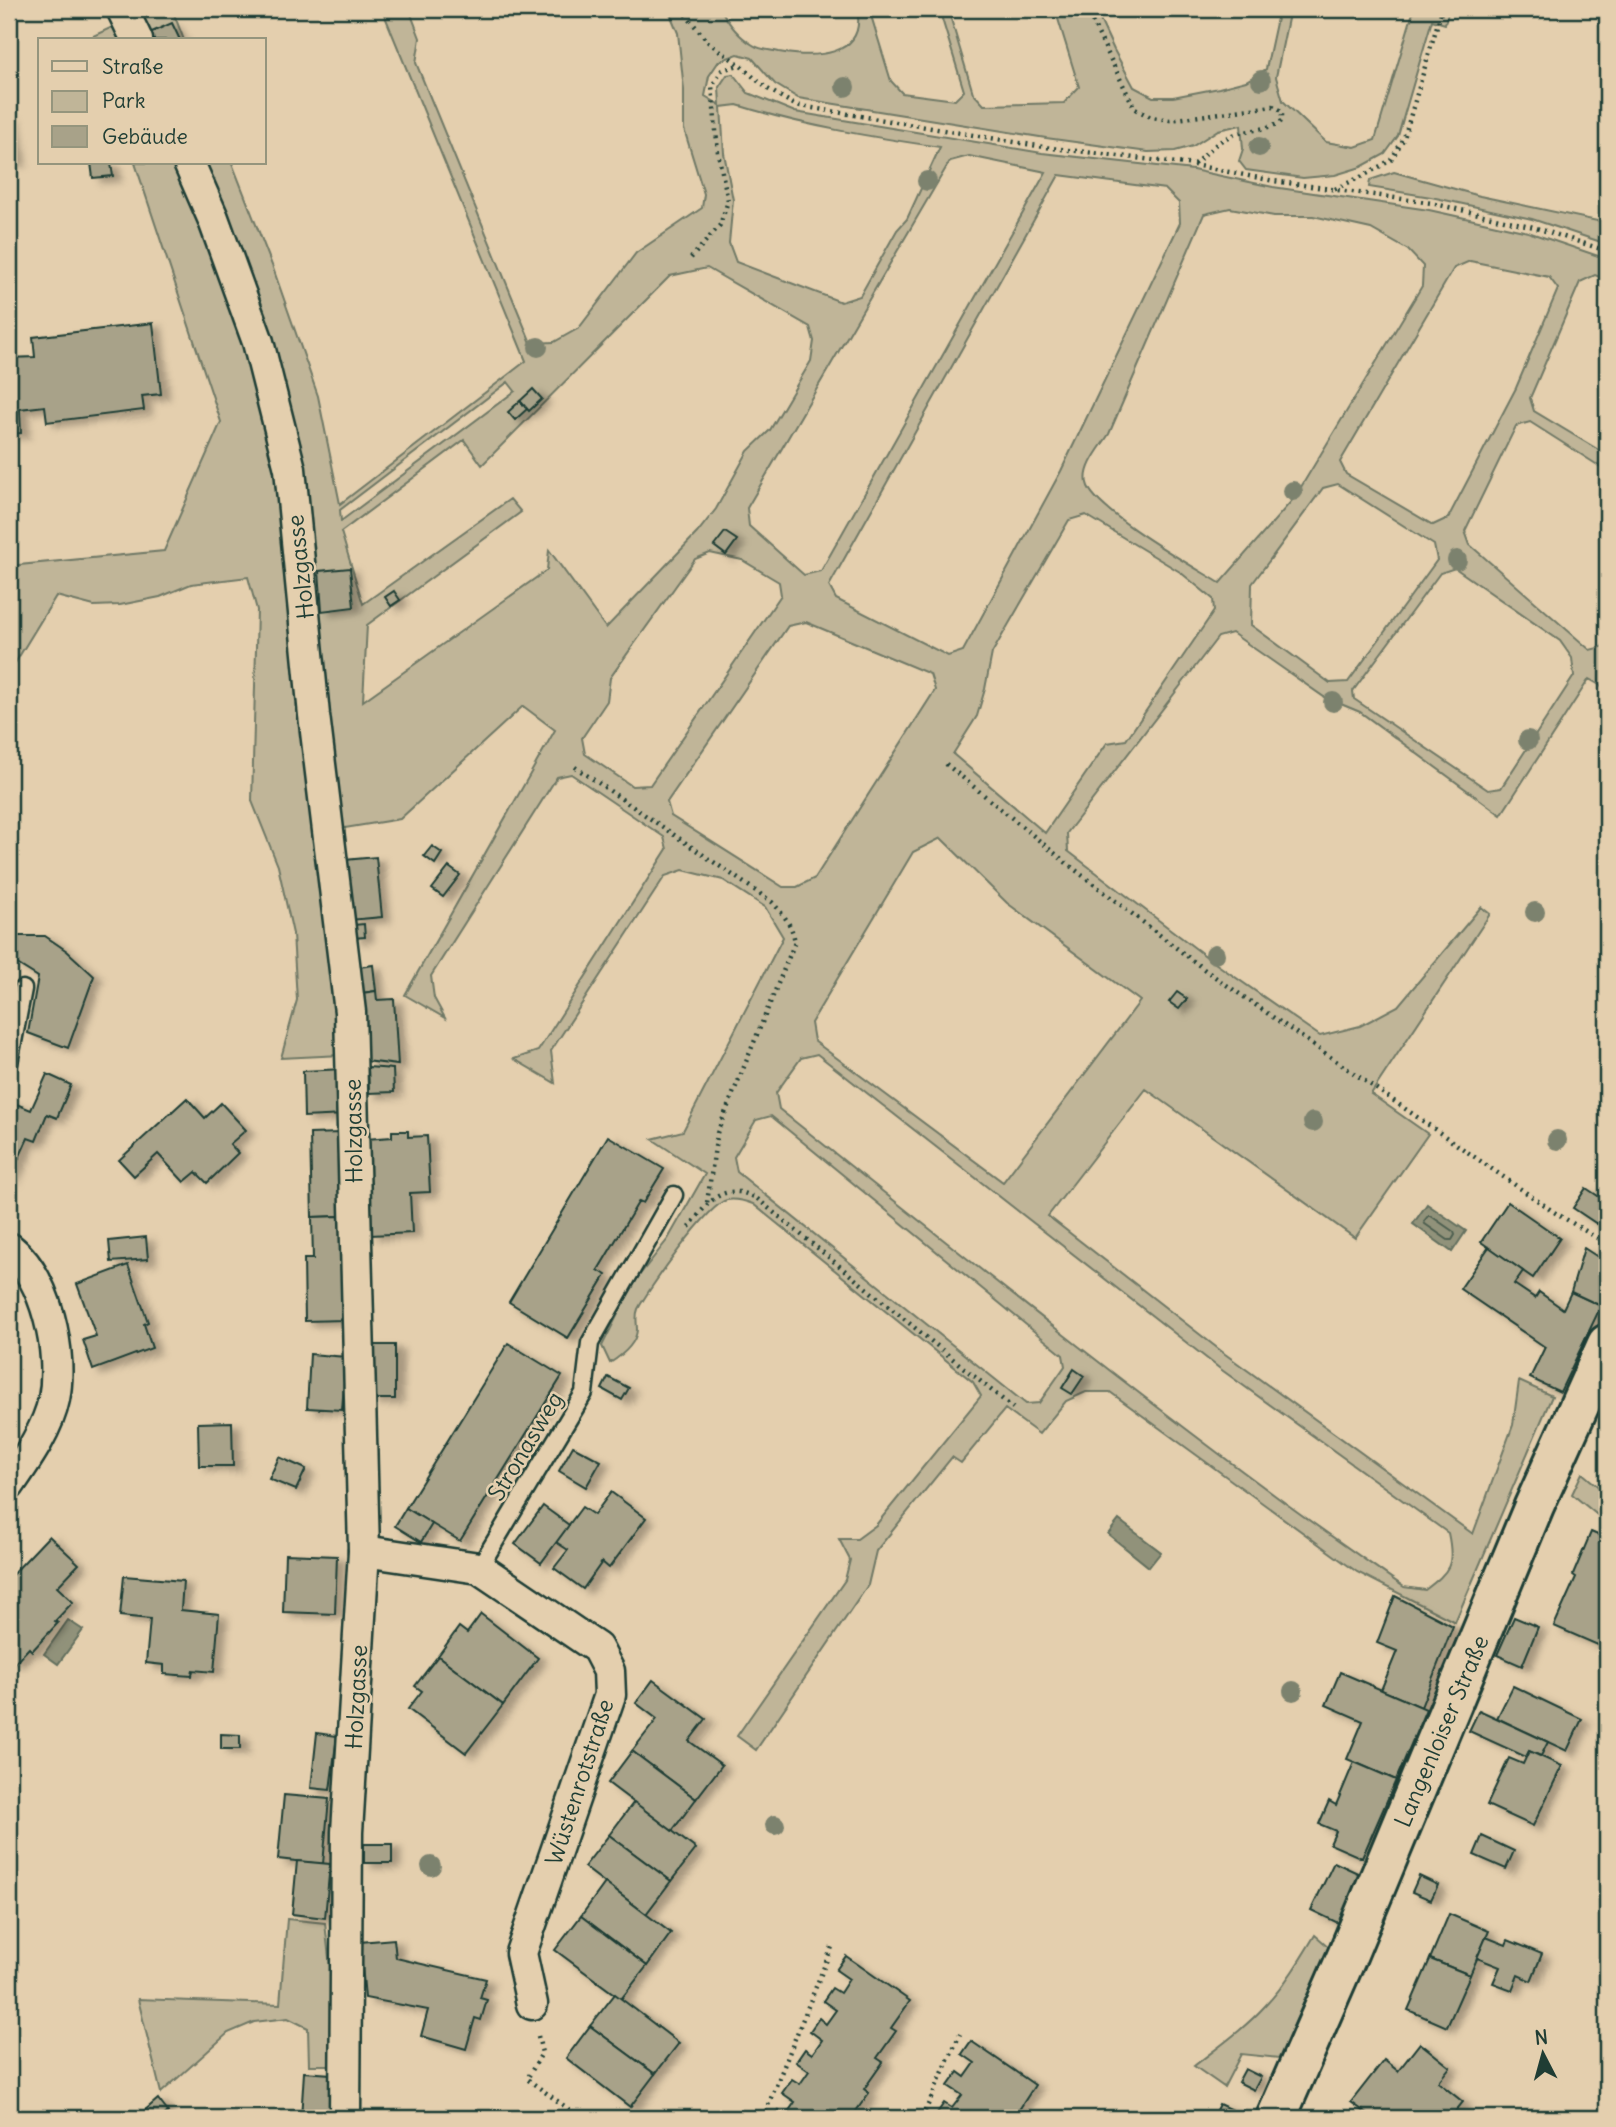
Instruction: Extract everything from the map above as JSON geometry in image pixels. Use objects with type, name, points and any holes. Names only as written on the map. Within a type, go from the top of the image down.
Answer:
[{"type":"street","points":[[122,9],[136,38]]},
{"type":"street","name":"Holzgasse","points":[[189,164],[213,218],[258,342],[290,469],[314,715],[350,1012],[365,1552],[347,1832],[345,2118]]},
{"type":"street","points":[[9,1248],[33,1277],[49,1314],[56,1358],[54,1399],[37,1443],[9,1485]]},
{"type":"street","name":"Langenloiser Straße","points":[[1276,2118],[1348,1956],[1534,1506],[1607,1344]]},
{"type":"street","name":"Wüstenrotstraße","points":[[365,1552],[479,1567],[597,1648],[609,1671],[610,1695],[522,1952],[532,2004]]},
{"type":"lane","points":[[9,1063],[23,989]]},
{"type":"lane","name":"Stronasweg","points":[[479,1567],[584,1393],[590,1343],[674,1195]]},
{"type":"path","points":[[681,9],[709,43],[766,88],[795,105],[1044,147],[1194,165],[1275,181],[1431,203],[1517,223],[1607,251]]},
{"type":"path","points":[[1086,9],[1135,109],[1150,117],[1170,120],[1273,106],[1282,111],[1282,121],[1272,127],[1242,132],[1223,139],[1194,165]]},
{"type":"path","points":[[1335,189],[1391,160],[1404,138],[1442,9]]},
{"type":"path","points":[[691,258],[720,225],[728,201],[718,153],[712,86],[722,71],[740,65]]},
{"type":"path","points":[[946,764],[1069,865],[1205,970],[1554,1212],[1607,1244]]},
{"type":"path","points":[[575,767],[772,902],[786,916],[793,929],[795,942],[717,1133],[707,1204]]},
{"type":"path","points":[[684,1234],[707,1204],[722,1194],[738,1192],[755,1197],[1013,1408]]},
{"type":"path","points":[[763,2118],[832,1947]]},
{"type":"path","points":[[922,2118],[960,2034]]},
{"type":"path","points":[[542,2053],[527,2079],[581,2118]]},
{"type":"green space","points":[[151,9],[187,9],[174,14],[183,38],[93,36]]},
{"type":"green space","points":[[382,9],[409,9],[420,38],[416,63],[531,343],[554,342],[579,328],[636,253],[702,208],[704,194],[684,129],[684,90],[678,33],[668,9],[721,9],[734,30],[756,47],[807,55],[834,51],[846,46],[854,37],[858,25],[857,9],[869,9],[891,81],[902,93],[955,100],[964,91],[939,9],[948,9],[973,93],[984,105],[1064,103],[1079,87],[1055,9],[1095,9],[1134,87],[1153,97],[1173,97],[1246,81],[1266,69],[1279,9],[1290,9],[1276,77],[1283,101],[1326,142],[1355,147],[1375,140],[1414,9],[1449,9],[1445,24],[1432,20],[1398,136],[1385,154],[1361,167],[1335,175],[1303,178],[1246,170],[1239,161],[1243,149],[1241,125],[1218,130],[1193,146],[1175,151],[1148,152],[798,98],[775,84],[752,58],[738,54],[719,61],[709,76],[705,96],[720,105],[719,87],[727,75],[733,74],[748,93],[795,112],[1042,153],[1193,170],[1273,187],[1429,210],[1528,232],[1607,259],[1607,280],[1595,275],[1580,282],[1530,398],[1534,411],[1607,455],[1607,471],[1530,422],[1516,426],[1465,531],[1470,545],[1590,650],[1602,647],[1607,639],[1607,689],[1589,679],[1501,815],[1360,712],[1324,697],[1232,633],[1218,637],[1067,833],[1068,851],[1212,961],[1320,1036],[1360,1026],[1398,1006],[1481,907],[1490,914],[1371,1094],[1428,1134],[1355,1238],[1146,1089],[1048,1216],[1225,1354],[1473,1534],[1513,1425],[1519,1381],[1552,1396],[1455,1622],[1357,1572],[1110,1392],[1086,1392],[1066,1401],[1039,1434],[1005,1409],[961,1463],[952,1457],[876,1551],[868,1585],[756,1750],[737,1736],[845,1580],[850,1560],[839,1539],[857,1539],[876,1525],[981,1396],[973,1382],[753,1204],[737,1200],[727,1200],[718,1205],[693,1231],[638,1309],[634,1340],[610,1363],[602,1346],[634,1282],[668,1239],[705,1174],[652,1139],[683,1131],[783,937],[765,907],[723,880],[683,870],[665,876],[551,1051],[555,1083],[514,1059],[538,1051],[667,849],[664,837],[571,774],[557,777],[431,976],[434,998],[445,1018],[405,995],[555,730],[523,706],[400,819],[314,833],[342,1055],[281,1058],[297,1000],[293,934],[278,866],[252,801],[257,610],[248,577],[191,584],[160,597],[120,605],[94,606],[56,596],[9,673],[9,566],[164,551],[221,422],[135,164],[232,164],[318,396],[340,504],[526,361]],"holes":[[[737,105],[838,130],[940,147],[907,219],[897,230],[860,296],[841,302],[736,262],[729,243],[733,200],[724,153],[721,107]],[[969,156],[1046,172],[821,571],[804,575],[749,526],[747,508],[950,161]],[[1059,175],[1165,189],[1179,203],[1180,223],[1061,471],[963,651],[948,656],[836,599],[829,586]],[[1230,208],[1274,216],[1313,216],[1371,229],[1408,250],[1423,266],[1422,286],[1295,497],[1220,583],[1124,522],[1093,494],[1086,477],[1093,457],[1109,434],[1204,214]],[[1470,261],[1549,277],[1558,289],[1516,388],[1448,518],[1433,525],[1346,474],[1340,462],[1454,268]],[[707,268],[810,327],[814,341],[811,361],[770,430],[748,451],[716,509],[697,533],[606,628],[549,550],[547,570],[363,701],[367,625],[521,512],[510,499],[363,604],[341,532],[464,440],[482,465],[670,276]],[[508,382],[515,391],[341,521],[340,510]],[[1338,484],[1434,545],[1437,560],[1348,682],[1330,683],[1251,625],[1252,584],[1323,488]],[[1086,515],[1180,572],[1213,599],[1214,611],[1126,740],[1107,743],[1045,833],[953,754],[977,716],[992,653],[1069,520]],[[710,553],[742,560],[779,582],[781,595],[650,785],[632,786],[585,754],[582,738],[607,701],[610,678],[695,559]],[[1455,568],[1560,641],[1572,658],[1574,676],[1501,788],[1488,790],[1354,699],[1353,691],[1440,573]],[[806,622],[930,674],[935,690],[815,878],[797,887],[783,887],[671,816],[667,802],[788,626]],[[941,838],[1007,903],[1140,1001],[1003,1182],[814,1041],[811,1023],[913,852]],[[817,1054],[1219,1368],[1448,1533],[1451,1553],[1445,1572],[1425,1590],[1404,1587],[1282,1501],[1020,1301],[779,1109],[776,1093],[801,1058]],[[771,1116],[1063,1355],[1065,1366],[1039,1403],[1026,1404],[737,1172],[734,1157],[756,1120]]]},
{"type":"green space","points":[[1394,172],[1480,196],[1607,223],[1607,244],[1532,219],[1431,197],[1369,187],[1370,180]]},
{"type":"green space","points":[[1582,1473],[1607,1494],[1607,1523],[1572,1494]]},
{"type":"green space","points":[[287,1919],[325,1923],[331,1976],[330,2065],[309,2065],[308,2028],[288,2018],[254,2022],[228,2033],[161,2093],[138,1999],[280,2004]]},
{"type":"green space","points":[[1315,1935],[1329,1947],[1279,2058],[1241,2054],[1224,2087],[1194,2066],[1240,2030],[1265,2006],[1286,1981]]},
{"type":"water","points":[[1427,1204],[1466,1231],[1452,1252],[1413,1224]]},
{"type":"water","points":[[1119,1520],[1161,1552],[1149,1567],[1108,1534]]},
{"type":"water","points":[[68,1620],[83,1630],[58,1664],[44,1654]]},
{"type":"building","points":[[172,23],[179,38],[147,38],[145,35]]},
{"type":"building","points":[[11,117],[17,161],[9,161]]},
{"type":"building","points":[[91,164],[111,164],[113,176],[93,178]]},
{"type":"building","points":[[153,323],[161,394],[142,396],[144,410],[47,422],[45,406],[20,409],[21,433],[9,434],[9,358],[35,357],[33,337]]},
{"type":"building","points":[[533,389],[542,399],[529,411],[520,401]]},
{"type":"building","points":[[520,401],[527,409],[515,420],[508,412]]},
{"type":"building","points":[[725,532],[737,540],[726,555],[714,546]]},
{"type":"building","points":[[350,568],[354,607],[322,611],[319,571]]},
{"type":"building","points":[[394,591],[400,600],[391,606],[385,597]]},
{"type":"building","points":[[432,846],[442,853],[435,864],[424,856]]},
{"type":"building","points":[[376,857],[382,917],[350,920],[345,860]]},
{"type":"building","points":[[449,867],[460,875],[443,897],[432,889]]},
{"type":"building","points":[[364,924],[365,937],[354,938],[353,925]]},
{"type":"building","points":[[18,936],[45,936],[67,951],[94,976],[68,1048],[28,1033],[38,977],[14,962]]},
{"type":"building","points":[[373,965],[376,991],[362,993],[359,967]]},
{"type":"building","points":[[376,991],[377,1000],[394,999],[398,1065],[366,1061],[362,993]]},
{"type":"building","points":[[1177,992],[1187,999],[1179,1009],[1169,1002]]},
{"type":"building","points":[[368,1067],[393,1069],[394,1092],[369,1093]]},
{"type":"building","points":[[343,1069],[345,1115],[304,1117],[303,1071]]},
{"type":"building","points":[[47,1074],[71,1085],[57,1118],[47,1114],[36,1141],[28,1138],[10,1178],[9,1101],[31,1110]]},
{"type":"building","points":[[187,1098],[205,1118],[221,1103],[246,1130],[230,1144],[238,1153],[207,1183],[196,1172],[184,1182],[158,1154],[134,1176],[119,1160]]},
{"type":"building","points":[[392,1131],[408,1131],[408,1137],[427,1136],[430,1192],[410,1193],[412,1233],[371,1235],[366,1139],[392,1137]]},
{"type":"building","points":[[340,1133],[342,1216],[312,1217],[310,1134]]},
{"type":"building","points":[[608,1136],[664,1169],[643,1203],[639,1201],[598,1270],[606,1275],[568,1338],[509,1302]]},
{"type":"building","points":[[1586,1188],[1607,1202],[1607,1208],[1597,1224],[1573,1208]]},
{"type":"building","points":[[1508,1202],[1560,1238],[1533,1278],[1481,1242]]},
{"type":"building","points":[[342,1216],[345,1320],[305,1321],[304,1259],[313,1259],[312,1217]]},
{"type":"building","points":[[146,1237],[148,1259],[111,1262],[109,1241]]},
{"type":"building","points":[[1489,1247],[1523,1271],[1514,1284],[1535,1298],[1539,1292],[1563,1309],[1571,1292],[1601,1306],[1560,1392],[1530,1378],[1545,1347],[1460,1289]]},
{"type":"building","points":[[1584,1248],[1607,1263],[1607,1290],[1601,1306],[1571,1292]]},
{"type":"building","points":[[128,1265],[148,1322],[144,1324],[152,1348],[93,1370],[83,1340],[96,1336],[77,1284]]},
{"type":"building","points":[[508,1343],[562,1376],[460,1541],[406,1508]]},
{"type":"building","points":[[371,1345],[395,1345],[395,1399],[371,1399]]},
{"type":"building","points":[[310,1354],[346,1357],[342,1410],[307,1408]]},
{"type":"building","points":[[1074,1369],[1084,1376],[1072,1394],[1062,1388]]},
{"type":"building","points":[[608,1377],[629,1388],[622,1400],[602,1389]]},
{"type":"building","points":[[232,1422],[233,1466],[199,1466],[198,1423]]},
{"type":"building","points":[[573,1446],[601,1461],[586,1487],[559,1471]]},
{"type":"building","points":[[279,1457],[306,1469],[296,1490],[269,1479]]},
{"type":"building","points":[[611,1492],[646,1518],[609,1568],[602,1562],[583,1589],[554,1568],[568,1550],[556,1542],[582,1507],[594,1515]]},
{"type":"building","points":[[543,1506],[569,1525],[541,1563],[515,1544]]},
{"type":"building","points":[[406,1508],[432,1524],[421,1542],[395,1526]]},
{"type":"building","points":[[1591,1532],[1607,1539],[1607,1649],[1554,1626],[1576,1577],[1573,1575]]},
{"type":"building","points":[[49,1536],[79,1564],[57,1587],[73,1602],[32,1651],[29,1648],[15,1663],[9,1657],[9,1578]]},
{"type":"building","points":[[285,1554],[337,1556],[335,1614],[283,1612]]},
{"type":"building","points":[[124,1576],[183,1581],[181,1610],[219,1614],[214,1672],[193,1670],[192,1676],[164,1674],[164,1665],[146,1663],[150,1619],[120,1616]]},
{"type":"building","points":[[1395,1596],[1453,1626],[1421,1707],[1381,1690],[1397,1651],[1377,1643]]},
{"type":"building","points":[[481,1614],[538,1658],[503,1705],[438,1656],[459,1627],[467,1633]]},
{"type":"building","points":[[1514,1617],[1538,1627],[1522,1666],[1497,1655]]},
{"type":"building","points":[[438,1656],[503,1705],[466,1753],[408,1709],[422,1691],[415,1686]]},
{"type":"building","points":[[1340,1672],[1426,1709],[1396,1780],[1347,1759],[1363,1721],[1326,1705]]},
{"type":"building","points":[[653,1680],[706,1719],[689,1741],[722,1765],[696,1799],[632,1751],[657,1719],[636,1703]]},
{"type":"building","points":[[1513,1686],[1582,1719],[1567,1751],[1497,1718]]},
{"type":"building","points":[[1479,1710],[1548,1742],[1541,1756],[1529,1751],[1526,1757],[1469,1731]]},
{"type":"building","points":[[317,1733],[337,1736],[330,1790],[311,1788]]},
{"type":"building","points":[[221,1734],[240,1735],[240,1749],[221,1749]]},
{"type":"building","points":[[632,1751],[696,1799],[672,1831],[608,1783]]},
{"type":"building","points":[[1529,1751],[1562,1766],[1533,1826],[1487,1805],[1509,1758],[1523,1764]]},
{"type":"building","points":[[1354,1762],[1396,1780],[1362,1858],[1330,1844],[1336,1831],[1319,1824],[1329,1801],[1336,1805]]},
{"type":"building","points":[[284,1795],[329,1799],[323,1864],[278,1859]]},
{"type":"building","points":[[634,1802],[696,1849],[671,1881],[609,1835]]},
{"type":"building","points":[[609,1835],[671,1881],[646,1914],[584,1867]]},
{"type":"building","points":[[1482,1836],[1514,1851],[1506,1869],[1474,1855]]},
{"type":"building","points":[[364,1844],[392,1844],[392,1863],[364,1863]]},
{"type":"building","points":[[297,1861],[330,1864],[325,1918],[292,1914]]},
{"type":"building","points":[[1334,1862],[1362,1875],[1338,1923],[1311,1910]]},
{"type":"building","points":[[1419,1876],[1438,1885],[1431,1900],[1412,1892]]},
{"type":"building","points":[[605,1883],[671,1933],[647,1966],[581,1916]]},
{"type":"building","points":[[1449,1914],[1489,1931],[1470,1975],[1430,1959]]},
{"type":"building","points":[[581,1916],[647,1966],[621,1999],[555,1950]]},
{"type":"building","points":[[1486,1937],[1506,1945],[1508,1940],[1542,1954],[1531,1981],[1518,1975],[1512,1990],[1493,1983],[1500,1967],[1477,1958]]},
{"type":"building","points":[[394,1939],[396,1958],[486,1979],[480,1998],[487,2000],[481,2020],[475,2018],[466,2049],[421,2036],[428,2010],[365,1998],[360,1942]]},
{"type":"building","points":[[846,1956],[910,2001],[891,2028],[896,2031],[877,2058],[883,2062],[864,2089],[869,2093],[851,2118],[773,2118],[779,2110],[786,2115],[795,2102],[782,2093],[792,2079],[800,2084],[809,2071],[796,2062],[805,2049],[812,2054],[822,2040],[810,2031],[819,2018],[826,2024],[836,2010],[823,2001],[832,1988],[840,1993],[849,1979],[836,1970]]},
{"type":"building","points":[[1430,1959],[1470,1975],[1447,2027],[1408,2010]]},
{"type":"building","points":[[615,1994],[679,2043],[655,2074],[590,2026]]},
{"type":"building","points":[[590,2026],[655,2074],[630,2107],[566,2058]]},
{"type":"building","points":[[971,2041],[1035,2085],[1017,2113],[1020,2118],[935,2116],[944,2103],[952,2108],[962,2095],[948,2086],[958,2072],[965,2077],[975,2063],[962,2054]]},
{"type":"building","points":[[1420,2043],[1450,2067],[1438,2082],[1463,2102],[1450,2118],[1373,2118],[1351,2102],[1384,2060],[1398,2071]]},
{"type":"building","points":[[1245,2069],[1261,2077],[1254,2090],[1238,2082]]},
{"type":"building","points":[[304,2072],[331,2074],[329,2118],[301,2118]]},
{"type":"building","points":[[158,2099],[168,2112],[161,2118],[136,2118]]},
{"type":"building","points":[[1219,2104],[1249,2118],[1212,2118]]}]
